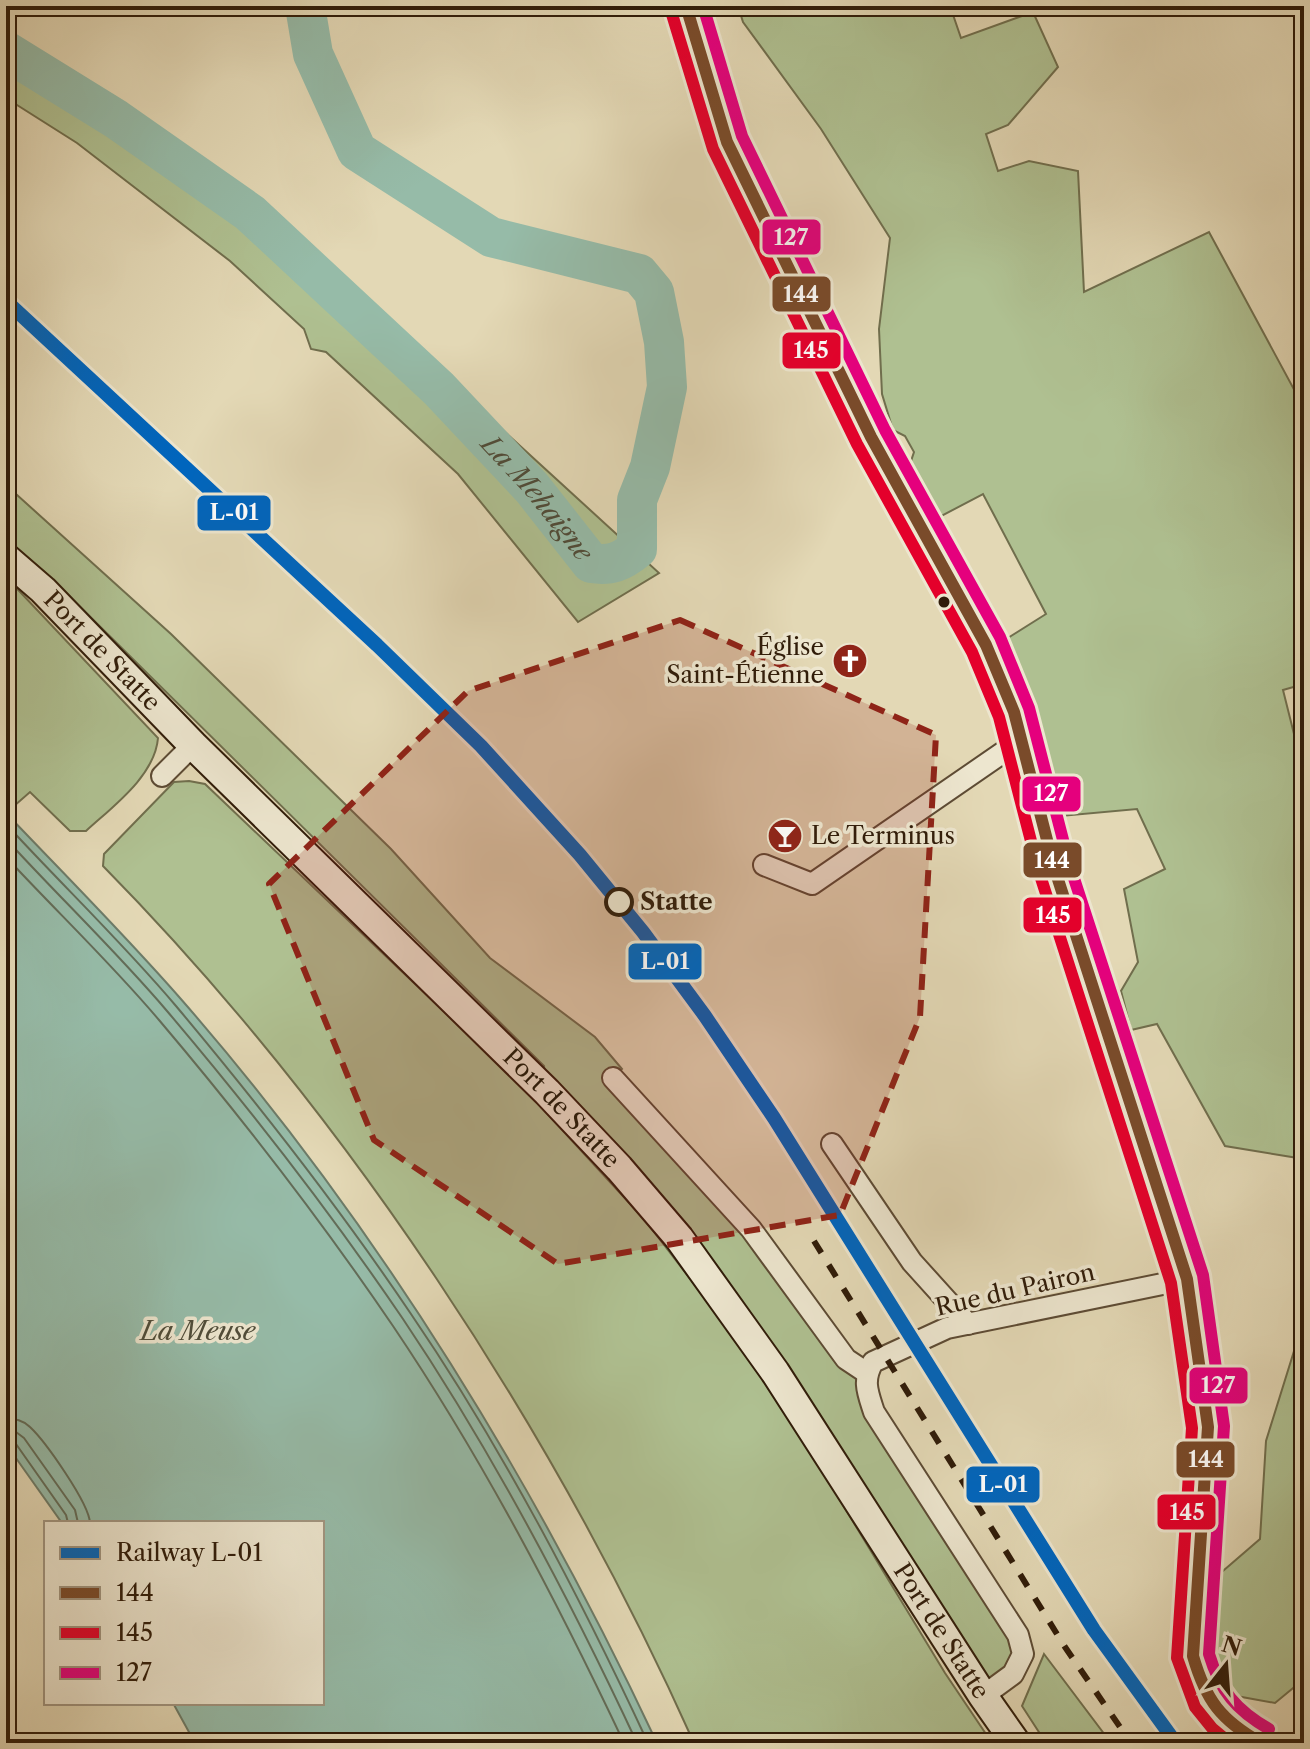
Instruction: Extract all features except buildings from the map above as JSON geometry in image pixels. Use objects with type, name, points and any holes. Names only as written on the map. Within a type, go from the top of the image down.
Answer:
[{"type":"main road","points":[[686,6],[727,142],[871,437],[986,645],[1014,712],[1054,867],[1187,1279],[1208,1427],[1193,1656],[1202,1689],[1221,1716],[1261,1743]]},
{"type":"street","name":"Port de Statte","points":[[6,558],[43,590],[193,745],[547,1092],[619,1168],[679,1238],[775,1372],[1016,1743]]},
{"type":"street","points":[[764,865],[812,884],[1021,740]]},
{"type":"street","points":[[162,776],[193,745]]},
{"type":"street","points":[[613,1078],[751,1229],[846,1359],[867,1373],[865,1384],[874,1412],[1018,1635],[1023,1654],[1013,1674],[983,1696]]},
{"type":"street","points":[[832,1144],[912,1262],[968,1324]]},
{"type":"street","name":"Rue du Pairon","points":[[867,1373],[873,1362],[947,1328],[1187,1279]]},
{"type":"highlighted area","points":[[680,620],[936,735],[920,1017],[840,1215],[558,1264],[374,1140],[269,884],[468,691]]},
{"type":"shaded area","points":[[738,6],[950,6],[961,38],[1033,12],[1058,67],[1008,125],[986,134],[998,171],[1029,161],[1078,171],[1084,292],[1209,232],[1304,408],[1304,684],[1283,690],[1304,766],[1304,1159],[1225,1146],[1157,1024],[1131,1030],[1121,991],[1138,962],[1124,889],[1165,869],[1137,809],[1061,816],[1033,726],[995,646],[1046,614],[983,494],[930,522],[906,476],[914,452],[905,436],[893,430],[882,394],[879,329],[890,238],[821,129],[743,22]]},
{"type":"shaded area","points":[[6,41],[160,135],[260,208],[659,573],[578,622],[458,474],[326,352],[311,349],[304,329],[230,261],[77,143],[6,98]]},
{"type":"shaded area","points":[[6,485],[171,634],[391,849],[490,958],[595,1037],[622,1069],[613,1077],[751,1229],[865,1384],[1023,1654],[983,1696],[775,1372],[547,1092],[544,1066],[51,578],[6,539]]},
{"type":"shaded area","points":[[6,577],[158,738],[155,752],[141,778],[86,831],[70,831],[30,792],[6,813]]},
{"type":"shaded area","points":[[174,782],[205,784],[519,1083],[644,1219],[729,1329],[815,1459],[945,1673],[992,1743],[694,1743],[638,1625],[576,1508],[509,1392],[437,1279],[360,1169],[278,1063],[192,962],[103,866],[104,854]]},
{"type":"shaded area","points":[[1304,1319],[1304,1679],[1275,1703],[1231,1695],[1211,1658],[1216,1577],[1260,1539],[1266,1441]]},
{"type":"shaded area","points":[[1044,1654],[1111,1743],[1046,1743],[1022,1706]]},
{"type":"water","name":"La Meuse","points":[[6,813],[180,998],[319,1171],[383,1261],[502,1448],[557,1545],[657,1743],[195,1743],[174,1705],[324,1705],[324,1521],[61,1521],[6,1444]]},
{"type":"waterway","name":"La Mehaigne","points":[[6,51],[116,119],[250,213],[439,389],[532,488],[591,563],[616,562],[626,557],[637,549],[637,500],[650,467],[667,387],[664,342],[654,292],[639,274],[491,237],[357,151],[313,54],[305,6]]},
{"type":"railway","points":[[814,1241],[1065,1647],[1131,1743]]},
{"type":"rail line","name":"L-01","points":[[6,301],[377,645],[481,746],[580,855],[643,932],[774,1118],[1094,1630],[1176,1743]]},
{"type":"transit line","name":"144","points":[[686,6],[727,142],[871,437],[986,645],[1014,712],[1054,867],[1187,1279],[1208,1427],[1193,1656],[1203,1685],[1217,1708],[1235,1726],[1261,1743]]},
{"type":"transit line","name":"127","points":[[703,6],[742,136],[885,430],[1000,637],[1029,708],[1069,863],[1203,1275],[1224,1426],[1209,1654],[1218,1679],[1238,1707],[1269,1729]]},
{"type":"transit line","name":"145","points":[[671,11],[713,149],[857,444],[972,652],[999,717],[1039,872],[1171,1283],[1192,1428],[1177,1658],[1195,1707],[1212,1728],[1230,1743]]},
{"type":"place","name":"Église Saint-Étienne","points":[[850,661]]},
{"type":"place","name":"Le Terminus","points":[[785,836]]},
{"type":"place","name":"Statte","points":[[619,902]]}]
